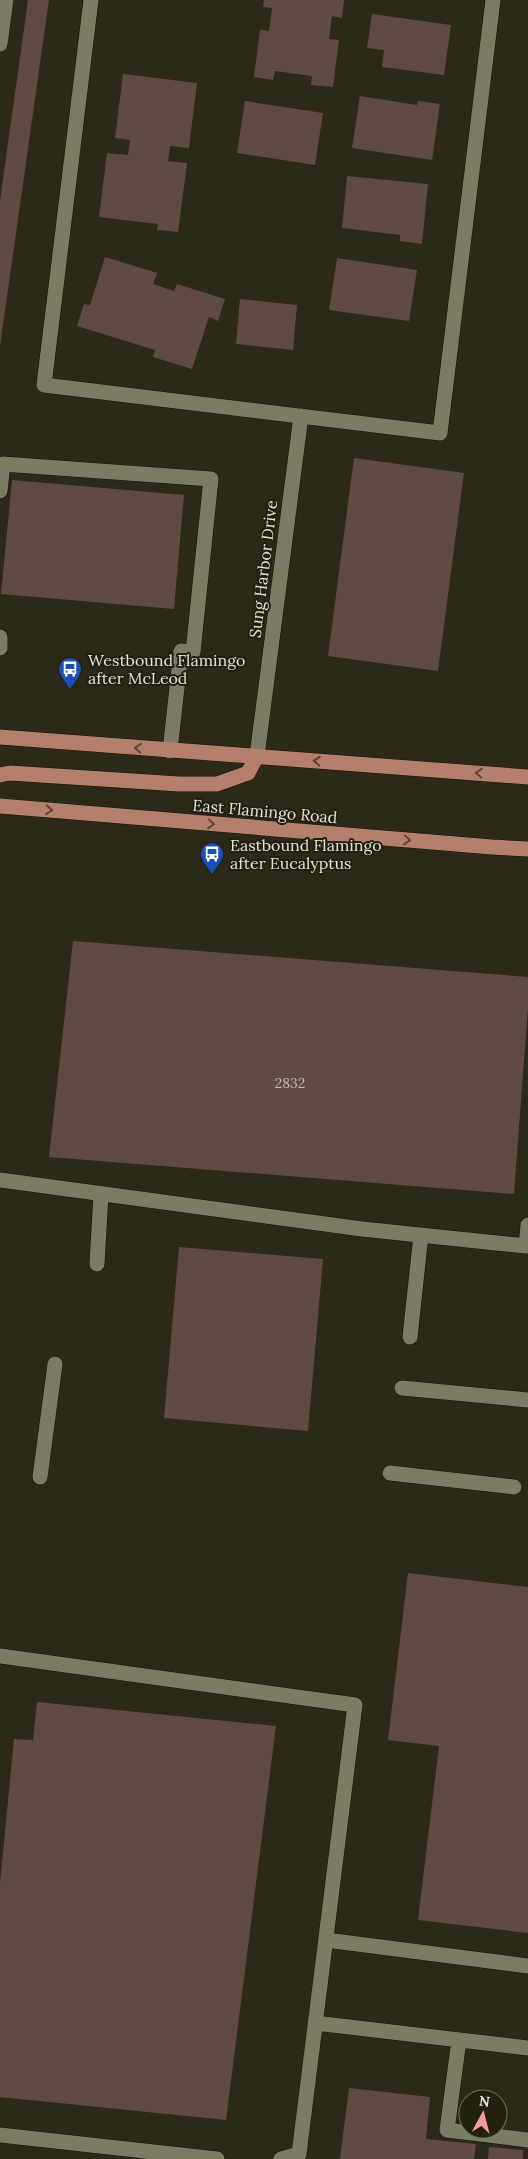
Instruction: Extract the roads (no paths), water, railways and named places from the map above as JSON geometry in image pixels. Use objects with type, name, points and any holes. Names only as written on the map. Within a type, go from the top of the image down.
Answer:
[{"type":"main road","points":[[0,737],[528,777]]},
{"type":"main road","points":[[0,775],[10,773],[180,784],[217,784],[248,772],[257,756]]},
{"type":"main road","name":"East Flamingo Road","points":[[0,806],[492,847],[528,848]]},
{"type":"street","points":[[0,44],[6,0]]},
{"type":"street","points":[[91,0],[44,385],[440,433],[493,0]]},
{"type":"street","name":"Sung Harbor Drive","points":[[257,756],[301,416]]},
{"type":"street","points":[[0,491],[3,464],[210,480],[193,652],[181,651],[170,751]]},
{"type":"street","points":[[0,637],[0,648]]},
{"type":"street","points":[[0,1180],[421,1235],[526,1246],[528,1225]]},
{"type":"street","points":[[97,1264],[102,1194]]},
{"type":"street","points":[[410,1337],[421,1235]]},
{"type":"street","points":[[40,1477],[55,1364]]},
{"type":"street","points":[[402,1388],[528,1400]]},
{"type":"street","points":[[390,1473],[514,1487]]},
{"type":"street","points":[[0,1656],[355,1705],[299,2154],[281,2159]]},
{"type":"street","points":[[326,1940],[528,1966]]},
{"type":"street","points":[[315,2023],[528,2048]]},
{"type":"street","points":[[459,2040],[447,2130],[528,2140]]},
{"type":"street","points":[[0,2135],[217,2159]]},
{"type":"place","name":"Westbound Flamingo after McLeod","points":[[70,690]]},
{"type":"place","name":"Eastbound Flamingo after Eucalyptus","points":[[212,875]]}]
